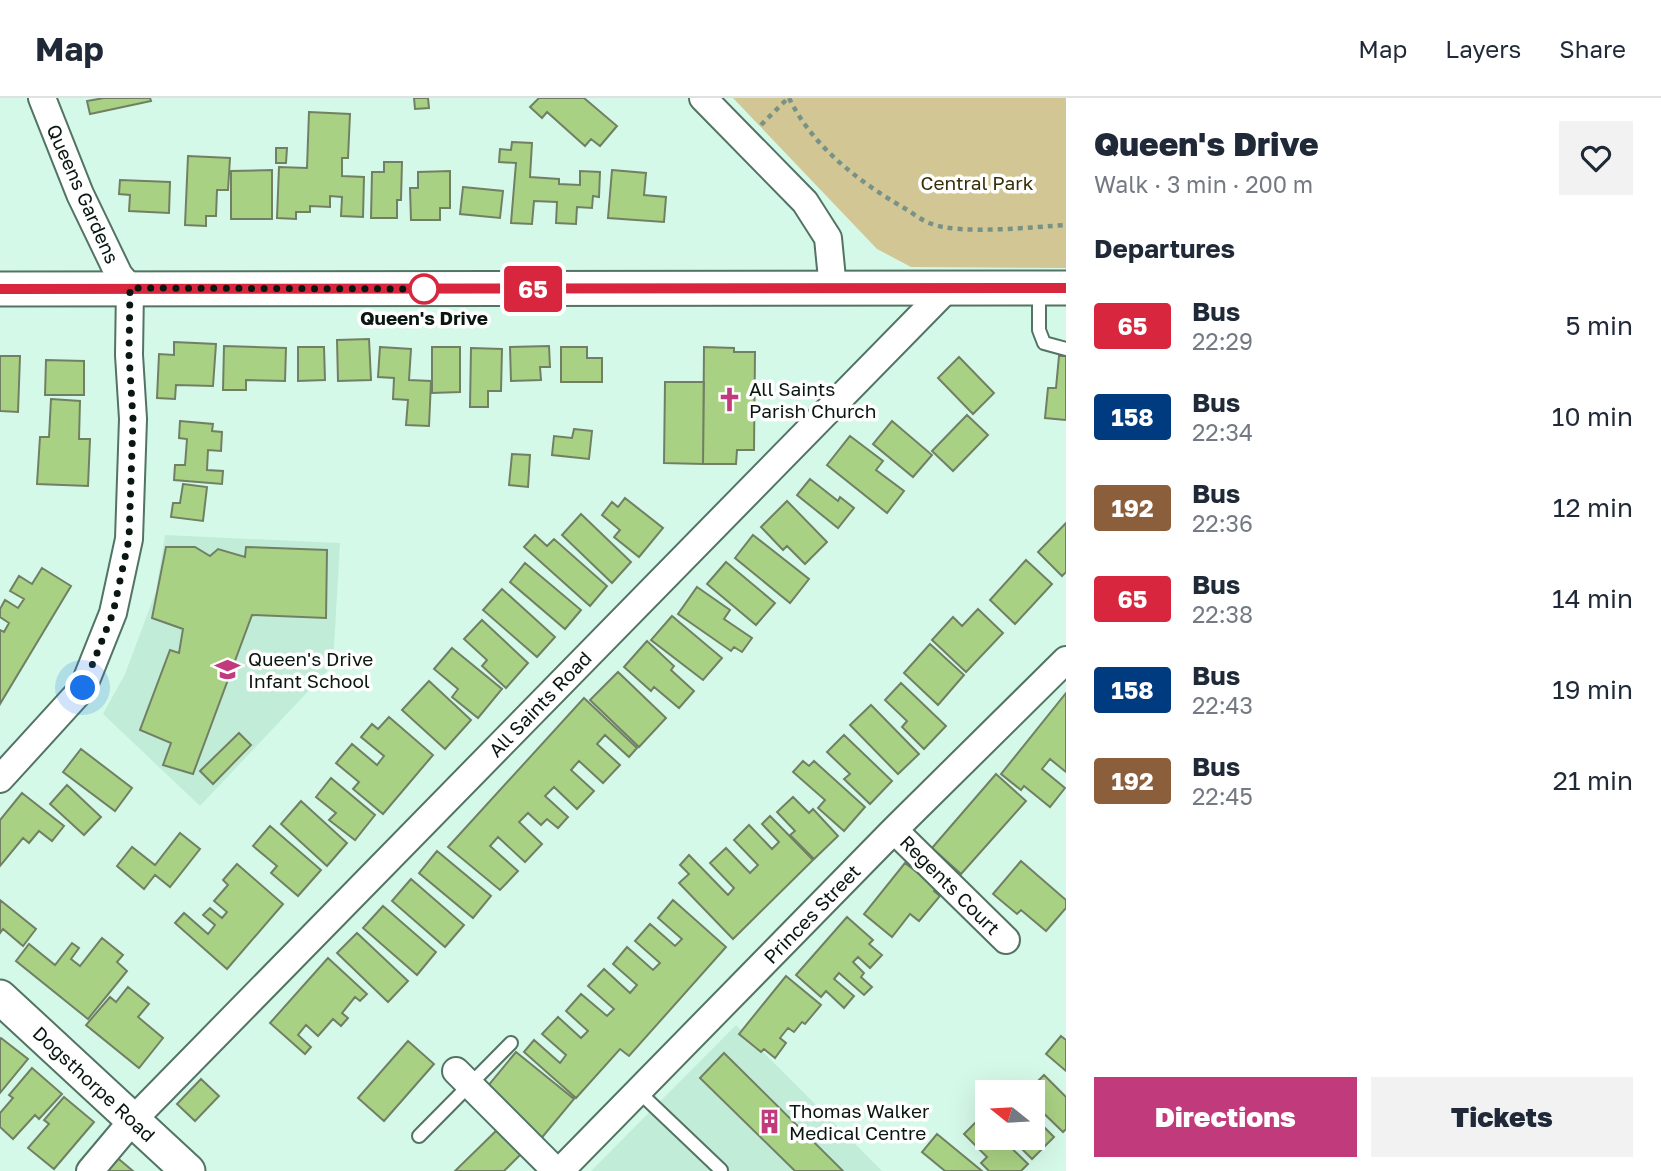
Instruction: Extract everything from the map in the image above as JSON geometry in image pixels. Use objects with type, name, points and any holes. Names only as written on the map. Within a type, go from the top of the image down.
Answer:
[{"type":"street","name":"Queens Gardens","points":[[42,98],[80,194],[119,275],[130,288]]},
{"type":"street","points":[[703,98],[805,202],[828,238],[833,289]]},
{"type":"street","name":"All Saints Road","points":[[90,1171],[132,1121],[949,286]]},
{"type":"street","points":[[0,779],[83,688],[113,613],[129,539],[133,419],[129,355],[130,288]]},
{"type":"street","points":[[0,289],[1052,288]]},
{"type":"street","name":"Princes Street","points":[[558,1171],[894,830],[1066,660]]},
{"type":"street","name":"Regents Court","points":[[894,830],[1006,940]]},
{"type":"street","name":"Dogsthorpe Road","points":[[0,997],[188,1171]]},
{"type":"street","points":[[463,1078],[558,1171]]},
{"type":"lane","points":[[1052,288],[1040,330],[1044,343],[1066,349]]},
{"type":"lane","points":[[419,1136],[463,1078],[511,1043]]},
{"type":"lane","points":[[638,1091],[721,1170]]},
{"type":"path","points":[[745,139],[789,98],[796,112],[828,153],[863,182],[933,225],[976,229],[1066,225]]},
{"type":"shaded area","name":"Queen's Drive Infant School","points":[[165,535],[340,543],[333,665],[200,806],[103,714],[125,674],[156,591]]},
{"type":"shaded area","points":[[736,1025],[882,1171],[591,1171]]},
{"type":"green space","name":"Central Park","points":[[733,98],[1066,98],[1066,268],[911,267],[877,249]]},
{"type":"building","points":[[104,98],[150,98],[151,101],[90,114],[87,101]]},
{"type":"building","points":[[414,98],[428,98],[429,108],[415,109]]},
{"type":"building","points":[[539,98],[584,98],[617,126],[600,146],[591,139],[585,146],[547,112],[542,118],[530,107]]},
{"type":"building","points":[[309,112],[350,114],[348,158],[342,158],[342,176],[364,177],[363,217],[341,216],[342,197],[330,196],[330,207],[310,206],[310,212],[296,212],[296,219],[277,218],[279,167],[307,168]]},
{"type":"building","points":[[512,142],[532,143],[530,177],[559,179],[559,184],[580,185],[580,171],[600,172],[599,197],[593,196],[592,208],[577,207],[576,224],[556,223],[557,202],[534,201],[532,224],[511,223],[516,163],[499,162],[500,149],[511,150]]},
{"type":"building","points":[[276,148],[287,148],[286,163],[276,163]]},
{"type":"building","points":[[188,156],[230,158],[228,190],[217,190],[216,216],[206,216],[206,226],[185,225]]},
{"type":"building","points":[[384,162],[402,162],[401,200],[397,200],[397,218],[371,218],[372,172],[384,172]]},
{"type":"building","points":[[272,170],[272,219],[231,219],[231,171]]},
{"type":"building","points":[[612,170],[646,173],[644,195],[666,197],[664,222],[608,218]]},
{"type":"building","points":[[450,171],[450,208],[440,208],[440,220],[411,220],[410,188],[418,188],[418,172]]},
{"type":"building","points":[[120,180],[170,182],[169,213],[129,211],[130,195],[119,194]]},
{"type":"building","points":[[463,187],[503,191],[500,218],[460,214]]},
{"type":"building","points":[[369,339],[371,380],[338,381],[337,340]]},
{"type":"building","points":[[174,342],[216,344],[213,386],[176,385],[175,399],[157,398],[159,354],[174,355]]},
{"type":"building","points":[[224,346],[286,348],[285,381],[246,380],[246,390],[223,390]]},
{"type":"building","points":[[549,346],[550,367],[540,367],[541,380],[511,381],[510,347]]},
{"type":"building","points":[[298,347],[324,347],[325,380],[298,381]]},
{"type":"building","points":[[380,347],[411,349],[409,380],[431,381],[429,426],[406,425],[408,400],[393,399],[394,378],[378,377]]},
{"type":"building","points":[[432,347],[460,347],[460,392],[432,393]]},
{"type":"building","points":[[561,347],[587,347],[587,358],[602,358],[602,382],[561,382]]},
{"type":"building","name":"All Saints Parish Church","points":[[704,347],[755,352],[754,450],[737,450],[736,464],[703,464]]},
{"type":"building","points":[[471,348],[502,349],[501,391],[488,391],[488,407],[470,407]]},
{"type":"building","points":[[0,356],[20,356],[18,412],[0,411]]},
{"type":"building","points":[[1059,356],[1066,356],[1066,420],[1045,418],[1048,388],[1056,388]]},
{"type":"building","points":[[959,357],[994,393],[973,414],[938,378]]},
{"type":"building","points":[[46,360],[84,361],[84,395],[45,395]]},
{"type":"building","points":[[665,382],[704,382],[703,464],[664,463]]},
{"type":"building","points":[[51,399],[80,401],[79,439],[90,439],[88,486],[37,484],[40,437],[49,437]]},
{"type":"building","points":[[967,415],[988,435],[953,471],[932,451]]},
{"type":"building","points":[[180,421],[213,424],[212,431],[222,432],[221,451],[208,450],[207,470],[223,471],[222,484],[174,480],[175,465],[185,465],[187,439],[179,438]]},
{"type":"building","points":[[892,421],[932,455],[913,477],[873,444]]},
{"type":"building","points":[[574,429],[592,431],[589,459],[552,455],[554,436],[572,438]]},
{"type":"building","points":[[850,436],[883,461],[876,470],[904,491],[887,513],[827,465]]},
{"type":"building","points":[[512,454],[530,455],[528,487],[509,485]]},
{"type":"building","points":[[810,479],[838,501],[840,497],[854,508],[838,528],[797,495]]},
{"type":"building","points":[[183,484],[207,487],[203,521],[171,517],[173,503],[180,503]]},
{"type":"building","points":[[625,498],[663,528],[639,557],[614,537],[620,530],[602,515],[612,502],[618,507]]},
{"type":"building","points":[[787,501],[827,542],[805,564],[787,546],[783,550],[761,527]]},
{"type":"building","points":[[581,514],[631,562],[612,583],[562,535]]},
{"type":"building","points":[[1066,523],[1066,572],[1062,576],[1038,552]]},
{"type":"building","points":[[535,535],[547,546],[554,539],[607,586],[590,606],[524,547]]},
{"type":"building","points":[[753,535],[809,579],[790,603],[735,558]]},
{"type":"building","points":[[166,547],[195,547],[210,556],[218,549],[245,557],[246,547],[327,550],[326,618],[252,615],[193,774],[163,765],[171,743],[140,730],[170,650],[179,653],[183,629],[152,618]]},
{"type":"building","points":[[1026,560],[1052,584],[1015,624],[990,600]]},
{"type":"building","points":[[726,562],[775,603],[756,625],[707,584]]},
{"type":"building","points":[[525,563],[581,610],[565,629],[510,582]]},
{"type":"building","points":[[42,568],[71,586],[0,704],[0,630],[4,632],[9,623],[0,617],[0,609],[5,600],[18,608],[24,599],[10,591],[19,576],[32,584]]},
{"type":"building","points":[[697,587],[730,610],[724,619],[752,638],[742,652],[734,647],[731,651],[678,614]]},
{"type":"building","points":[[502,589],[555,637],[537,657],[483,610]]},
{"type":"building","points":[[978,609],[1003,633],[966,672],[932,640],[953,617],[962,626]]},
{"type":"building","points":[[672,616],[722,658],[703,680],[651,640]]},
{"type":"building","points":[[482,620],[528,663],[506,688],[482,666],[487,660],[464,639]]},
{"type":"building","points":[[647,641],[674,666],[671,670],[694,691],[679,708],[654,687],[651,691],[624,667]]},
{"type":"building","points":[[930,644],[964,675],[938,705],[904,673]]},
{"type":"building","points":[[452,648],[502,689],[478,718],[452,697],[458,689],[434,669]]},
{"type":"building","points":[[618,672],[666,718],[639,747],[590,700]]},
{"type":"building","points":[[429,681],[471,720],[445,749],[402,710]]},
{"type":"building","points":[[901,683],[946,726],[924,749],[902,727],[907,721],[885,700]]},
{"type":"building","points":[[1066,693],[1066,772],[1050,759],[1042,769],[1065,788],[1050,807],[1024,786],[1021,790],[1001,774]]},
{"type":"building","points":[[584,698],[637,748],[629,757],[605,735],[597,744],[620,765],[603,783],[579,761],[571,770],[594,791],[577,809],[554,787],[545,796],[568,817],[558,828],[547,819],[541,825],[528,813],[519,822],[542,844],[525,862],[498,837],[490,846],[518,871],[500,890],[448,847]]},
{"type":"building","points":[[871,705],[919,754],[898,774],[850,725]]},
{"type":"building","points":[[389,717],[433,755],[383,814],[353,789],[359,782],[336,763],[352,744],[377,765],[384,756],[361,737],[372,724],[378,729]]},
{"type":"building","points":[[239,733],[251,745],[213,784],[200,771]]},
{"type":"building","points":[[844,735],[892,781],[870,804],[844,779],[850,774],[827,752]]},
{"type":"building","points":[[81,749],[132,788],[115,811],[63,772]]},
{"type":"building","points":[[803,761],[809,766],[814,761],[865,807],[844,831],[818,808],[825,800],[793,772]]},
{"type":"building","points":[[996,774],[1026,801],[961,874],[932,848]]},
{"type":"building","points":[[331,778],[375,815],[355,840],[329,820],[336,813],[316,797]]},
{"type":"building","points":[[67,785],[101,817],[84,835],[50,804]]},
{"type":"building","points":[[22,793],[64,826],[52,841],[39,831],[29,843],[23,838],[0,866],[0,820]]},
{"type":"building","points":[[793,797],[809,813],[813,809],[838,836],[814,859],[790,835],[795,831],[777,812]]},
{"type":"building","points":[[301,801],[347,843],[327,866],[281,824]]},
{"type":"building","points":[[770,816],[813,860],[733,939],[679,883],[689,874],[680,865],[689,855],[728,895],[734,888],[710,863],[726,848],[750,873],[758,865],[734,840],[749,825],[772,849],[779,842],[762,824]]},
{"type":"building","points":[[270,826],[321,870],[298,896],[271,873],[277,866],[253,846]]},
{"type":"building","points":[[180,833],[200,849],[170,887],[155,875],[144,889],[117,866],[132,847],[155,865]]},
{"type":"building","points":[[437,851],[491,896],[473,918],[419,873]]},
{"type":"building","points":[[934,853],[952,869],[934,891],[940,896],[919,921],[910,914],[892,937],[864,914],[905,863],[918,873]]},
{"type":"building","points":[[1021,861],[1066,900],[1066,908],[1046,931],[1021,910],[1017,914],[993,894]]},
{"type":"building","points":[[237,864],[283,904],[227,969],[175,923],[184,913],[208,934],[215,925],[203,915],[210,908],[222,918],[227,912],[214,901],[228,885],[223,880]]},
{"type":"building","points":[[411,879],[464,925],[445,947],[392,901]]},
{"type":"building","points":[[0,900],[36,929],[23,946],[3,929],[0,933]]},
{"type":"building","points":[[673,900],[726,947],[629,1056],[620,1049],[576,1098],[524,1052],[534,1040],[560,1063],[566,1055],[542,1034],[558,1017],[581,1038],[588,1031],[566,1011],[581,994],[607,1016],[614,1009],[588,986],[604,969],[630,993],[637,985],[613,964],[627,947],[653,970],[660,963],[635,941],[650,924],[675,946],[682,939],[658,918]]},
{"type":"building","points":[[383,906],[436,952],[417,975],[363,928]]},
{"type":"building","points":[[847,917],[873,940],[869,944],[882,955],[870,968],[858,957],[853,962],[864,973],[861,977],[872,987],[864,995],[839,973],[834,979],[854,996],[844,1008],[826,991],[821,997],[796,975]]},
{"type":"building","points":[[357,933],[408,981],[388,1002],[337,953]]},
{"type":"building","points":[[102,938],[123,955],[117,962],[127,971],[88,1019],[16,961],[29,944],[55,965],[72,943],[79,948],[71,959],[80,966]]},
{"type":"building","points":[[328,958],[367,994],[360,1001],[355,997],[342,1013],[348,1018],[341,1026],[333,1019],[318,1036],[306,1025],[298,1035],[311,1047],[305,1054],[270,1023]]},
{"type":"building","points":[[786,976],[821,1005],[805,1024],[802,1022],[794,1032],[788,1028],[780,1038],[786,1043],[775,1058],[764,1049],[761,1052],[739,1034]]},
{"type":"building","points":[[128,987],[149,1004],[138,1017],[163,1038],[139,1068],[86,1025],[110,997],[116,1002]]},
{"type":"building","points":[[1061,1036],[1066,1040],[1066,1071],[1046,1054]]},
{"type":"building","points":[[0,1039],[28,1059],[0,1093]]},
{"type":"building","points":[[408,1041],[434,1064],[384,1121],[358,1098]]},
{"type":"building","points":[[516,1052],[574,1099],[539,1141],[482,1093]]},
{"type":"building","name":"Thomas Walker Medical Centre","points":[[724,1053],[843,1171],[795,1171],[700,1078]]},
{"type":"building","points":[[32,1068],[62,1094],[39,1119],[35,1115],[13,1139],[0,1127],[0,1113],[13,1098],[9,1095]]},
{"type":"building","points":[[1044,1075],[1066,1097],[1066,1129],[1063,1132],[1045,1115],[1045,1080],[1039,1080]]},
{"type":"building","points":[[201,1079],[219,1096],[195,1121],[177,1104]]},
{"type":"building","points":[[64,1097],[94,1122],[54,1169],[28,1148],[49,1124],[44,1120]]},
{"type":"building","points":[[975,1123],[975,1145],[964,1134]]},
{"type":"building","points":[[1045,1128],[1054,1137],[1045,1146]]},
{"type":"building","points":[[498,1129],[522,1153],[504,1171],[455,1171]]},
{"type":"building","points":[[937,1134],[982,1171],[945,1171],[922,1152]]},
{"type":"building","points":[[980,1150],[1013,1150],[1028,1164],[1021,1171],[989,1171],[981,1163],[987,1157]]},
{"type":"building","points":[[1023,1150],[1041,1150],[1032,1159]]},
{"type":"building","points":[[114,1155],[133,1171],[101,1171]]},
{"type":"bus line","name":"65","points":[[0,289],[833,289],[949,286],[1066,288]]},
{"type":"place","name":"Queen's Drive","points":[[424,289]]},
{"type":"place","name":"All Saints Parish Church","points":[[729,400]]},
{"type":"place","name":"Queen's Drive Infant School","points":[[228,670]]},
{"type":"place","name":"Thomas Walker Medical Centre","points":[[769,1122]]},
{"type":"route","points":[[83,688],[113,613],[129,539],[133,419],[129,355],[130,288],[424,289]]}]
